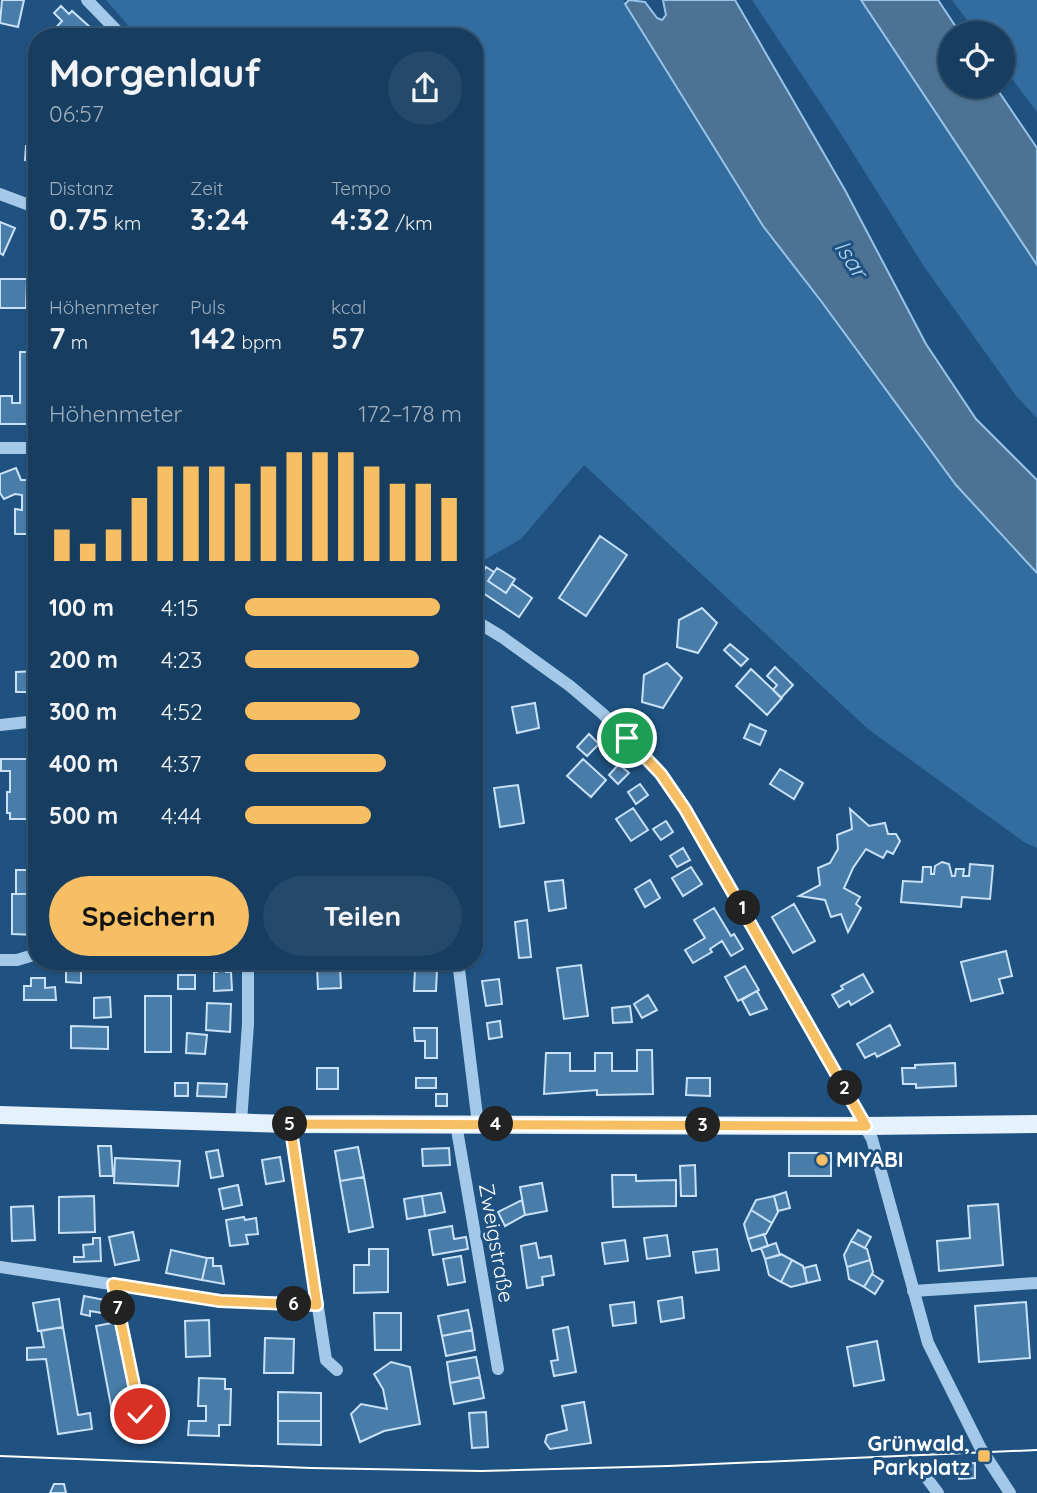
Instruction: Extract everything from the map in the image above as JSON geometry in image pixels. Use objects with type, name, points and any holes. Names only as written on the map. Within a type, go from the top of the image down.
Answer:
[{"type":"main road","points":[[0,1115],[290,1124],[1037,1124]]},
{"type":"street","points":[[87,0],[114,28]]},
{"type":"street","points":[[0,194],[28,205]]},
{"type":"street","points":[[0,448],[28,448]]},
{"type":"street","points":[[483,626],[570,686],[603,714],[661,774],[685,809],[866,1126],[874,1144],[928,1343],[986,1458],[1010,1493]]},
{"type":"street","points":[[0,724],[28,722]]},
{"type":"street","points":[[0,960],[28,957]]},
{"type":"street","points":[[241,1122],[248,1024],[248,970]]},
{"type":"street","points":[[459,970],[478,1124]]},
{"type":"street","points":[[290,1124],[326,1360],[337,1370]]},
{"type":"street","name":"Zweigstraße","points":[[456,1124],[498,1369]]},
{"type":"street","points":[[0,1267],[220,1301],[317,1305]]},
{"type":"street","points":[[913,1292],[1037,1283]]},
{"type":"street","points":[[113,1284],[140,1414]]},
{"type":"street","points":[[926,1477],[938,1493]]},
{"type":"shaded area","points":[[106,0],[623,0],[763,226],[956,485],[1037,573],[1037,848],[1024,842],[868,729],[584,465],[521,539],[483,561],[483,28],[130,28]]},
{"type":"shaded area","points":[[752,0],[861,0],[1037,265],[1037,418],[1017,397],[925,268],[834,123]]},
{"type":"shaded area","points":[[952,0],[1037,0],[1037,112],[1015,83],[1015,21],[968,21]]},
{"type":"water","name":"Isar","points":[[629,0],[645,2],[657,18],[662,20],[666,15],[663,0],[735,0],[845,190],[926,344],[976,419],[1037,480],[1037,573],[956,485],[763,226],[625,4]]},
{"type":"water","points":[[861,0],[938,0],[952,21],[938,21],[938,98],[1003,98],[1037,148],[1037,265]]},
{"type":"building","points":[[2,0],[24,0],[18,27],[0,23]]},
{"type":"building","points":[[61,6],[69,14],[72,11],[91,28],[56,28],[62,21],[54,13]]},
{"type":"building","points":[[28,146],[28,160],[25,160]]},
{"type":"building","points":[[0,222],[15,228],[3,255],[0,253]]},
{"type":"building","points":[[0,279],[27,279],[26,308],[0,308]]},
{"type":"building","points":[[20,352],[28,352],[28,424],[0,424],[0,396],[12,396],[12,403],[20,403]]},
{"type":"building","points":[[16,468],[21,480],[28,480],[28,534],[15,534],[15,509],[22,510],[22,495],[15,494],[4,499],[0,493],[0,474]]},
{"type":"building","points":[[600,536],[627,555],[586,616],[559,598]]},
{"type":"building","points":[[486,567],[494,572],[488,581],[506,593],[512,584],[532,598],[519,617],[483,593],[483,572]]},
{"type":"building","points":[[497,568],[515,579],[506,593],[488,581]]},
{"type":"building","points":[[702,608],[717,623],[698,653],[677,647],[679,620]]},
{"type":"building","points":[[730,644],[748,659],[741,666],[724,650]]},
{"type":"building","points":[[667,663],[682,678],[663,708],[642,702],[644,675]]},
{"type":"building","points":[[775,667],[793,685],[781,698],[773,690],[777,685],[767,676]]},
{"type":"building","points":[[751,669],[782,698],[767,715],[736,686]]},
{"type":"building","points":[[28,671],[28,692],[16,692],[16,672]]},
{"type":"building","points":[[535,703],[539,728],[517,733],[512,707]]},
{"type":"building","points":[[750,724],[766,731],[760,745],[744,738]]},
{"type":"building","points":[[589,734],[599,744],[587,756],[577,747]]},
{"type":"building","points":[[1,759],[28,759],[28,819],[10,819],[10,813],[7,813],[7,792],[10,792],[10,771],[1,771]]},
{"type":"building","points":[[583,759],[606,780],[591,797],[567,776]]},
{"type":"building","points":[[619,764],[629,773],[618,784],[609,775]]},
{"type":"building","points":[[780,769],[803,783],[794,799],[770,784]]},
{"type":"building","points":[[640,784],[648,795],[636,804],[628,792]]},
{"type":"building","points":[[518,785],[524,823],[500,827],[494,788]]},
{"type":"building","points":[[633,808],[648,830],[631,841],[616,819]]},
{"type":"building","points":[[850,809],[869,826],[885,823],[888,834],[896,834],[900,841],[893,854],[887,851],[883,858],[866,849],[853,868],[844,888],[860,897],[856,904],[861,908],[848,932],[841,914],[831,917],[825,900],[799,896],[820,885],[818,868],[830,863],[838,849],[837,835],[852,829]]},
{"type":"building","points":[[666,821],[673,832],[661,840],[653,829]]},
{"type":"building","points":[[683,848],[690,860],[677,867],[670,856]]},
{"type":"building","points":[[942,862],[949,864],[952,876],[955,876],[956,869],[964,869],[963,876],[969,876],[970,864],[993,866],[990,899],[962,897],[961,907],[901,902],[903,881],[922,882],[923,867],[931,867],[931,874],[934,874],[935,866]]},
{"type":"building","points":[[691,867],[702,884],[683,896],[672,878]]},
{"type":"building","points":[[16,870],[28,870],[28,894],[16,894]]},
{"type":"building","points":[[563,880],[566,908],[549,911],[545,882]]},
{"type":"building","points":[[650,880],[660,898],[645,907],[635,889]]},
{"type":"building","points":[[12,894],[28,894],[28,935],[12,934]]},
{"type":"building","points":[[794,904],[815,941],[793,953],[772,917]]},
{"type":"building","points":[[714,908],[731,936],[734,934],[743,949],[731,956],[722,941],[710,949],[712,952],[693,963],[685,950],[705,938],[694,920]]},
{"type":"building","points":[[527,920],[531,957],[519,958],[515,922]]},
{"type":"building","points":[[1006,951],[1012,976],[999,979],[1003,993],[971,1001],[961,962]]},
{"type":"building","points":[[581,965],[588,1016],[564,1019],[557,968]]},
{"type":"building","points":[[745,966],[759,990],[738,1001],[725,977]]},
{"type":"building","points":[[66,970],[81,970],[81,983],[66,982]]},
{"type":"building","points":[[317,970],[340,970],[341,988],[318,989]]},
{"type":"building","points":[[415,970],[437,970],[436,991],[414,991]]},
{"type":"building","points":[[214,972],[231,972],[232,990],[214,991]]},
{"type":"building","points":[[863,974],[873,992],[851,1005],[849,1001],[839,1007],[832,995],[843,989],[841,986]]},
{"type":"building","points":[[178,975],[195,975],[195,989],[178,989]]},
{"type":"building","points":[[31,978],[45,978],[45,988],[55,987],[56,1000],[24,1000],[24,986],[31,986]]},
{"type":"building","points":[[499,979],[502,1004],[486,1006],[482,981]]},
{"type":"building","points":[[757,991],[767,1009],[750,1015],[742,1000]]},
{"type":"building","points":[[648,995],[657,1010],[642,1018],[634,1004]]},
{"type":"building","points":[[145,996],[171,996],[171,1052],[145,1052]]},
{"type":"building","points":[[110,997],[111,1017],[94,1018],[94,998]]},
{"type":"building","points":[[207,1003],[231,1004],[230,1032],[206,1030]]},
{"type":"building","points":[[630,1006],[632,1022],[613,1023],[612,1008]]},
{"type":"building","points":[[500,1021],[502,1037],[489,1039],[487,1023]]},
{"type":"building","points":[[890,1025],[900,1045],[877,1057],[875,1053],[865,1058],[857,1044]]},
{"type":"building","points":[[71,1026],[108,1027],[108,1049],[71,1048]]},
{"type":"building","points":[[414,1028],[437,1028],[437,1058],[425,1058],[425,1041],[415,1041]]},
{"type":"building","points":[[187,1033],[207,1035],[205,1054],[186,1053]]},
{"type":"building","points":[[637,1050],[652,1050],[653,1094],[597,1095],[597,1090],[544,1094],[546,1053],[570,1053],[570,1071],[595,1071],[595,1053],[612,1053],[612,1071],[637,1071]]},
{"type":"building","points":[[955,1063],[956,1086],[916,1088],[916,1084],[903,1084],[902,1068]]},
{"type":"building","points":[[317,1068],[338,1068],[338,1089],[317,1089]]},
{"type":"building","points":[[416,1078],[436,1078],[436,1088],[416,1088]]},
{"type":"building","points":[[687,1078],[710,1078],[710,1096],[686,1095]]},
{"type":"building","points":[[175,1083],[188,1083],[188,1096],[175,1096]]},
{"type":"building","points":[[198,1083],[227,1084],[226,1097],[197,1096]]},
{"type":"building","points":[[436,1094],[447,1094],[447,1106],[436,1106]]},
{"type":"building","points":[[98,1146],[111,1146],[113,1176],[100,1176]]},
{"type":"building","points":[[358,1147],[364,1177],[340,1181],[335,1151]]},
{"type":"building","points":[[449,1148],[450,1165],[423,1166],[422,1149]]},
{"type":"building","points":[[218,1150],[223,1176],[211,1178],[206,1152]]},
{"type":"building","points":[[789,1153],[831,1153],[831,1176],[789,1176]]},
{"type":"building","points":[[280,1157],[284,1181],[266,1184],[262,1160]]},
{"type":"building","points":[[115,1158],[180,1161],[178,1186],[114,1183]]},
{"type":"building","points":[[695,1165],[696,1196],[681,1196],[680,1166]]},
{"type":"building","points":[[612,1175],[636,1175],[636,1181],[676,1180],[676,1206],[613,1207]]},
{"type":"building","points":[[364,1177],[373,1227],[349,1232],[340,1181]]},
{"type":"building","points":[[542,1183],[547,1211],[525,1215],[520,1187]]},
{"type":"building","points":[[238,1185],[242,1205],[223,1209],[219,1189]]},
{"type":"building","points":[[786,1192],[790,1208],[778,1211],[774,1196]]},
{"type":"building","points":[[441,1193],[445,1212],[425,1216],[422,1196]]},
{"type":"building","points":[[94,1196],[95,1232],[59,1233],[59,1197]]},
{"type":"building","points":[[422,1196],[425,1216],[407,1219],[404,1199]]},
{"type":"building","points":[[774,1196],[778,1212],[772,1223],[751,1210],[756,1200]]},
{"type":"building","points":[[522,1200],[525,1215],[505,1226],[498,1212]]},
{"type":"building","points":[[998,1204],[1003,1265],[939,1271],[937,1241],[970,1238],[968,1206]]},
{"type":"building","points":[[33,1206],[35,1240],[12,1241],[11,1207]]},
{"type":"building","points":[[751,1210],[772,1223],[766,1234],[748,1239],[744,1224]]},
{"type":"building","points":[[244,1217],[245,1220],[256,1218],[258,1234],[246,1235],[248,1244],[230,1246],[226,1220]]},
{"type":"building","points":[[452,1226],[454,1239],[466,1237],[468,1249],[433,1255],[429,1230]]},
{"type":"building","points":[[858,1230],[871,1237],[865,1248],[851,1241]]},
{"type":"building","points":[[133,1232],[139,1260],[115,1265],[109,1237]]},
{"type":"building","points":[[764,1234],[768,1246],[752,1251],[748,1239]]},
{"type":"building","points":[[667,1235],[670,1256],[647,1259],[644,1238]]},
{"type":"building","points":[[93,1238],[100,1238],[101,1261],[74,1262],[74,1257],[84,1257],[83,1245],[93,1244]]},
{"type":"building","points":[[625,1240],[628,1261],[605,1264],[602,1243]]},
{"type":"building","points":[[851,1241],[867,1249],[870,1260],[847,1267],[844,1255]]},
{"type":"building","points":[[536,1243],[539,1258],[551,1256],[554,1275],[542,1277],[543,1285],[527,1288],[521,1246]]},
{"type":"building","points":[[776,1243],[780,1255],[765,1259],[761,1248]]},
{"type":"building","points":[[369,1249],[388,1249],[388,1292],[354,1293],[354,1265],[369,1265]]},
{"type":"building","points":[[717,1249],[719,1270],[696,1273],[693,1252]]},
{"type":"building","points":[[171,1250],[207,1258],[202,1280],[166,1273]]},
{"type":"building","points":[[781,1254],[792,1260],[781,1282],[769,1275],[765,1259]]},
{"type":"building","points":[[461,1256],[465,1282],[448,1285],[443,1259]]},
{"type":"building","points":[[207,1258],[213,1258],[213,1266],[221,1266],[224,1284],[202,1280]]},
{"type":"building","points":[[792,1260],[803,1266],[807,1283],[791,1287],[781,1282]]},
{"type":"building","points":[[870,1260],[873,1272],[864,1287],[849,1279],[847,1267]]},
{"type":"building","points":[[816,1265],[820,1280],[807,1283],[804,1268]]},
{"type":"building","points":[[872,1274],[883,1281],[875,1294],[864,1287]]},
{"type":"building","points":[[84,1296],[110,1301],[108,1314],[90,1311],[90,1316],[81,1314]]},
{"type":"building","points":[[682,1297],[684,1318],[661,1322],[658,1301]]},
{"type":"building","points":[[59,1299],[63,1327],[38,1331],[33,1303]]},
{"type":"building","points":[[634,1302],[636,1323],[613,1326],[610,1305]]},
{"type":"building","points":[[1026,1302],[1030,1358],[979,1362],[975,1306]]},
{"type":"building","points":[[468,1310],[472,1330],[442,1336],[438,1316]]},
{"type":"building","points":[[374,1313],[401,1313],[401,1350],[375,1350]]},
{"type":"building","points":[[209,1320],[210,1356],[186,1357],[185,1321]]},
{"type":"building","points":[[117,1322],[136,1423],[115,1427],[96,1326]]},
{"type":"building","points":[[63,1327],[78,1415],[90,1413],[92,1429],[58,1434],[46,1359],[27,1360],[27,1348],[44,1347],[41,1331]]},
{"type":"building","points":[[568,1327],[576,1372],[554,1376],[551,1361],[558,1360],[553,1330]]},
{"type":"building","points":[[472,1330],[475,1350],[446,1356],[442,1336]]},
{"type":"building","points":[[265,1338],[294,1339],[293,1373],[264,1373]]},
{"type":"building","points":[[877,1341],[884,1380],[854,1386],[847,1347]]},
{"type":"building","points":[[476,1357],[480,1377],[450,1383],[447,1362]]},
{"type":"building","points":[[391,1362],[410,1367],[420,1424],[384,1431],[360,1442],[351,1414],[361,1404],[387,1409],[383,1389],[374,1374]]},
{"type":"building","points":[[480,1377],[484,1398],[454,1404],[450,1383]]},
{"type":"building","points":[[199,1378],[225,1379],[225,1389],[231,1389],[230,1425],[219,1425],[219,1436],[188,1435],[189,1421],[206,1421],[206,1406],[198,1406]]},
{"type":"building","points":[[278,1392],[321,1393],[321,1421],[278,1421]]},
{"type":"building","points":[[584,1402],[591,1443],[550,1449],[545,1442],[547,1435],[567,1430],[562,1406]]},
{"type":"building","points":[[486,1412],[488,1447],[472,1448],[469,1413]]},
{"type":"building","points":[[278,1421],[321,1421],[321,1445],[278,1444]]},
{"type":"building","points":[[975,1463],[975,1478],[959,1479],[958,1464]]},
{"type":"building","points":[[54,1484],[64,1484],[66,1493],[50,1493]]},
{"type":"tram line","points":[[0,1456],[311,1468],[481,1471],[1037,1450]]},
{"type":"place","name":"MIYABI","points":[[822,1160]]},
{"type":"place","name":"Grünwald, Parkplatz","points":[[984,1456]]},
{"type":"route","points":[[140,1414],[113,1284],[220,1301],[317,1305],[290,1124],[866,1126],[685,809],[661,774],[627,738]]}]
